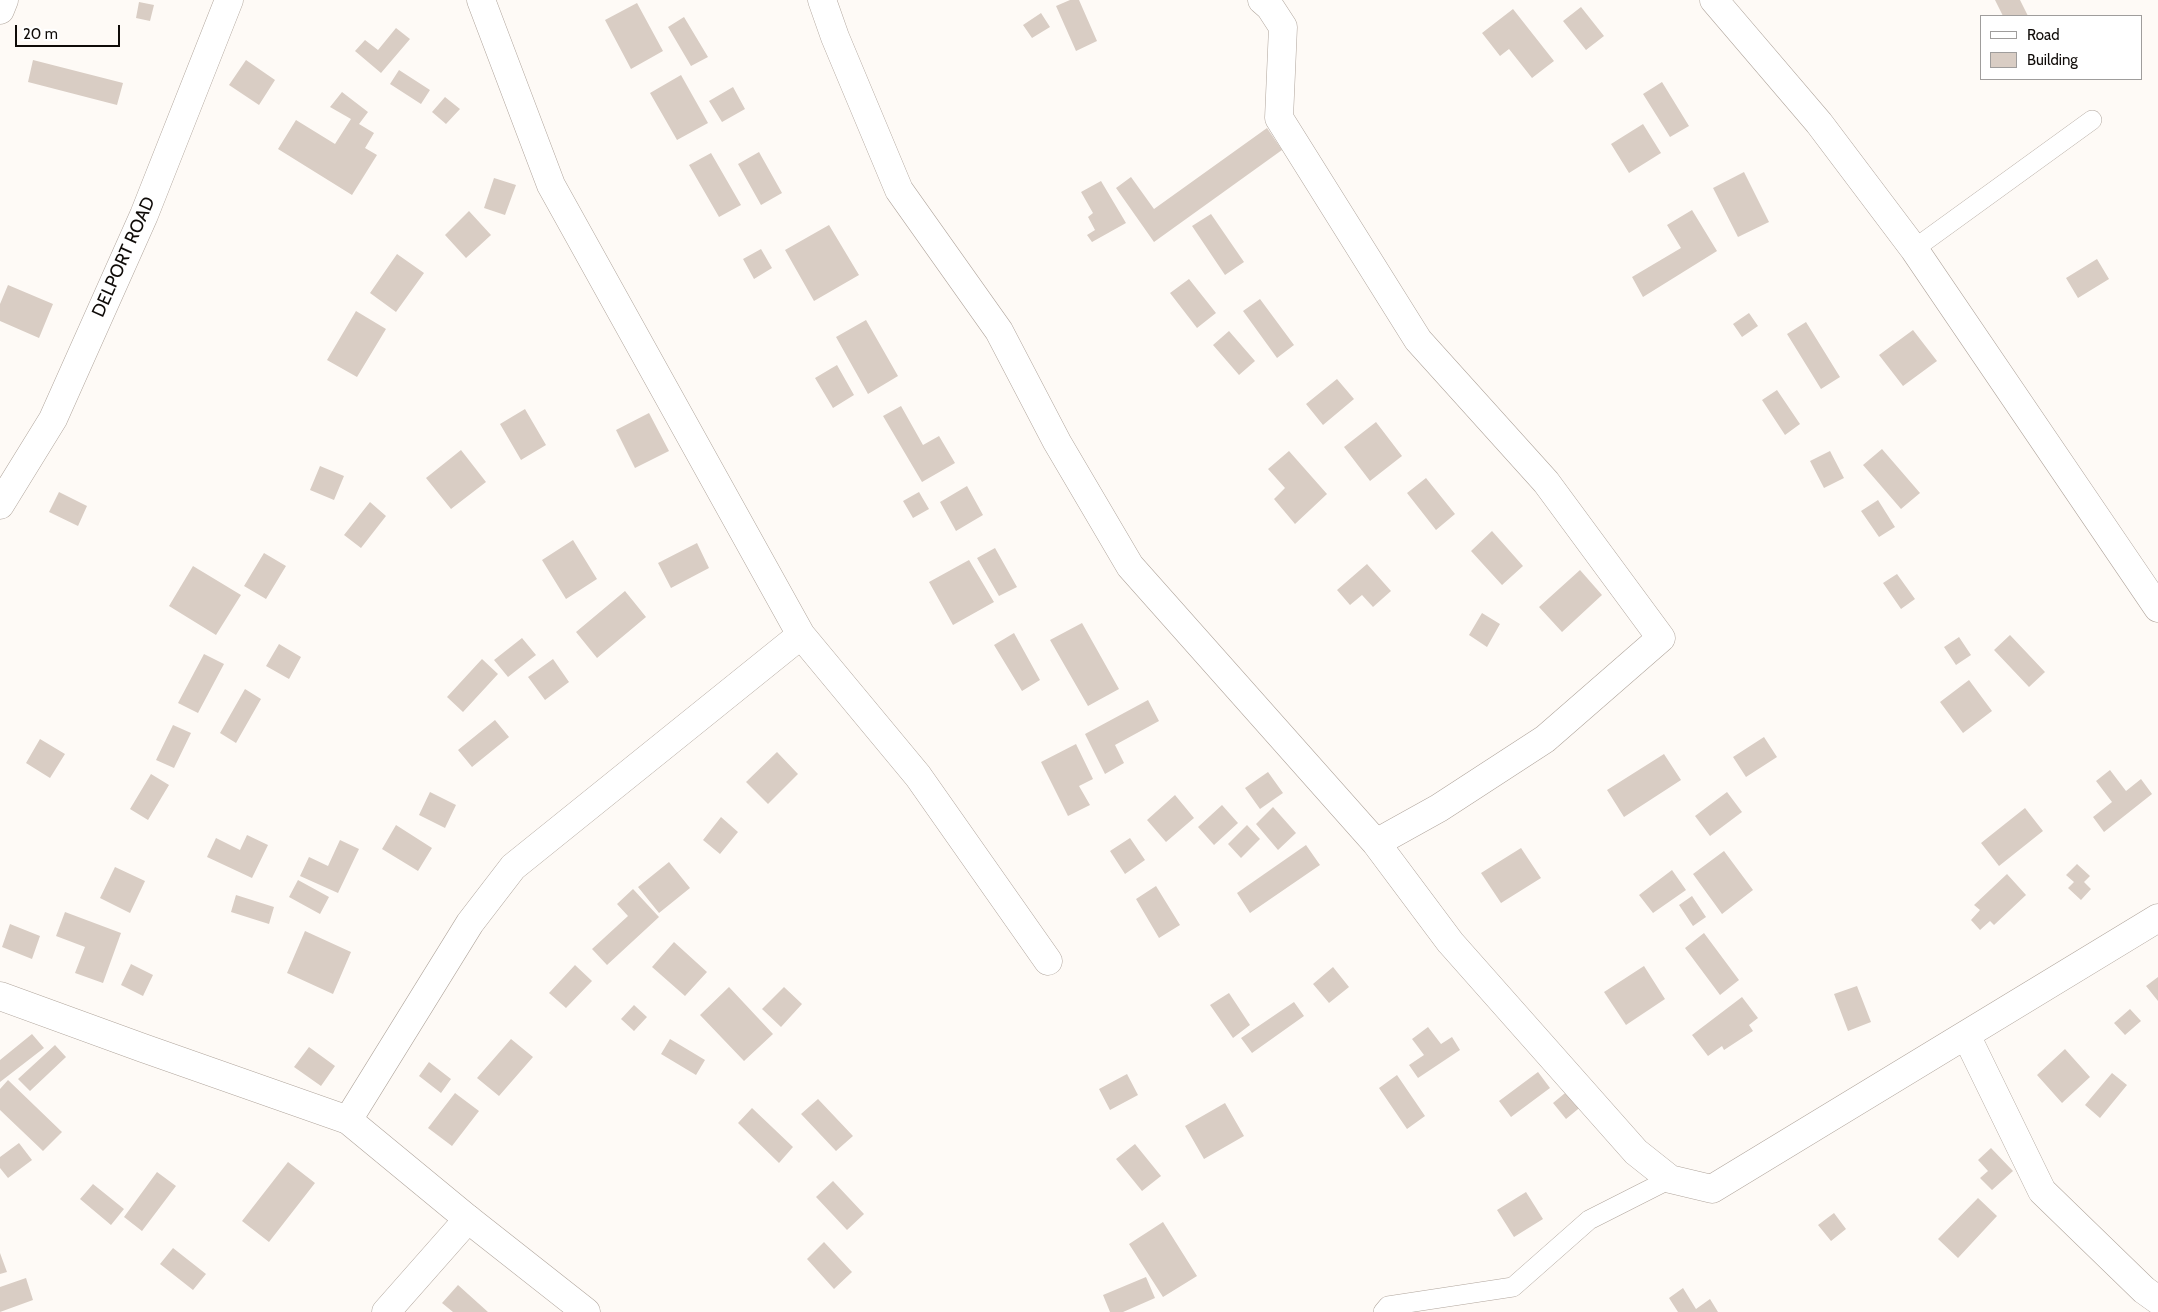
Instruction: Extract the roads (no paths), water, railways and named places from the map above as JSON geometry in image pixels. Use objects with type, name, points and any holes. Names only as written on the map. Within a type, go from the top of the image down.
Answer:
[{"type":"street","points":[[0,10],[4,0]]},
{"type":"street","name":"DELPORT ROAD","points":[[0,505],[53,419],[144,214],[229,0]]},
{"type":"street","points":[[481,0],[551,185],[801,635],[918,776],[1048,961]]},
{"type":"street","points":[[822,0],[835,37],[899,190],[999,331],[1056,442],[1130,566],[1376,843],[1450,942],[1636,1152],[1670,1179],[1712,1190],[2158,918]]},
{"type":"street","points":[[1262,0],[1270,7],[1283,27],[1279,118],[1418,340],[1546,482],[1661,638],[1545,739],[1439,808],[1376,843]]},
{"type":"street","points":[[1714,0],[1819,123],[1914,250],[2158,608]]},
{"type":"street","points":[[348,1120],[470,923],[513,867],[801,635]]},
{"type":"street","points":[[0,996],[348,1120],[468,1219],[586,1312]]},
{"type":"street","points":[[1966,1035],[2042,1191],[2144,1290],[2158,1300]]},
{"type":"street","points":[[386,1312],[468,1219]]},
{"type":"lane","points":[[1914,250],[2092,120]]},
{"type":"lane","points":[[1383,1312],[1388,1306],[1513,1287],[1589,1220],[1670,1179]]}]
